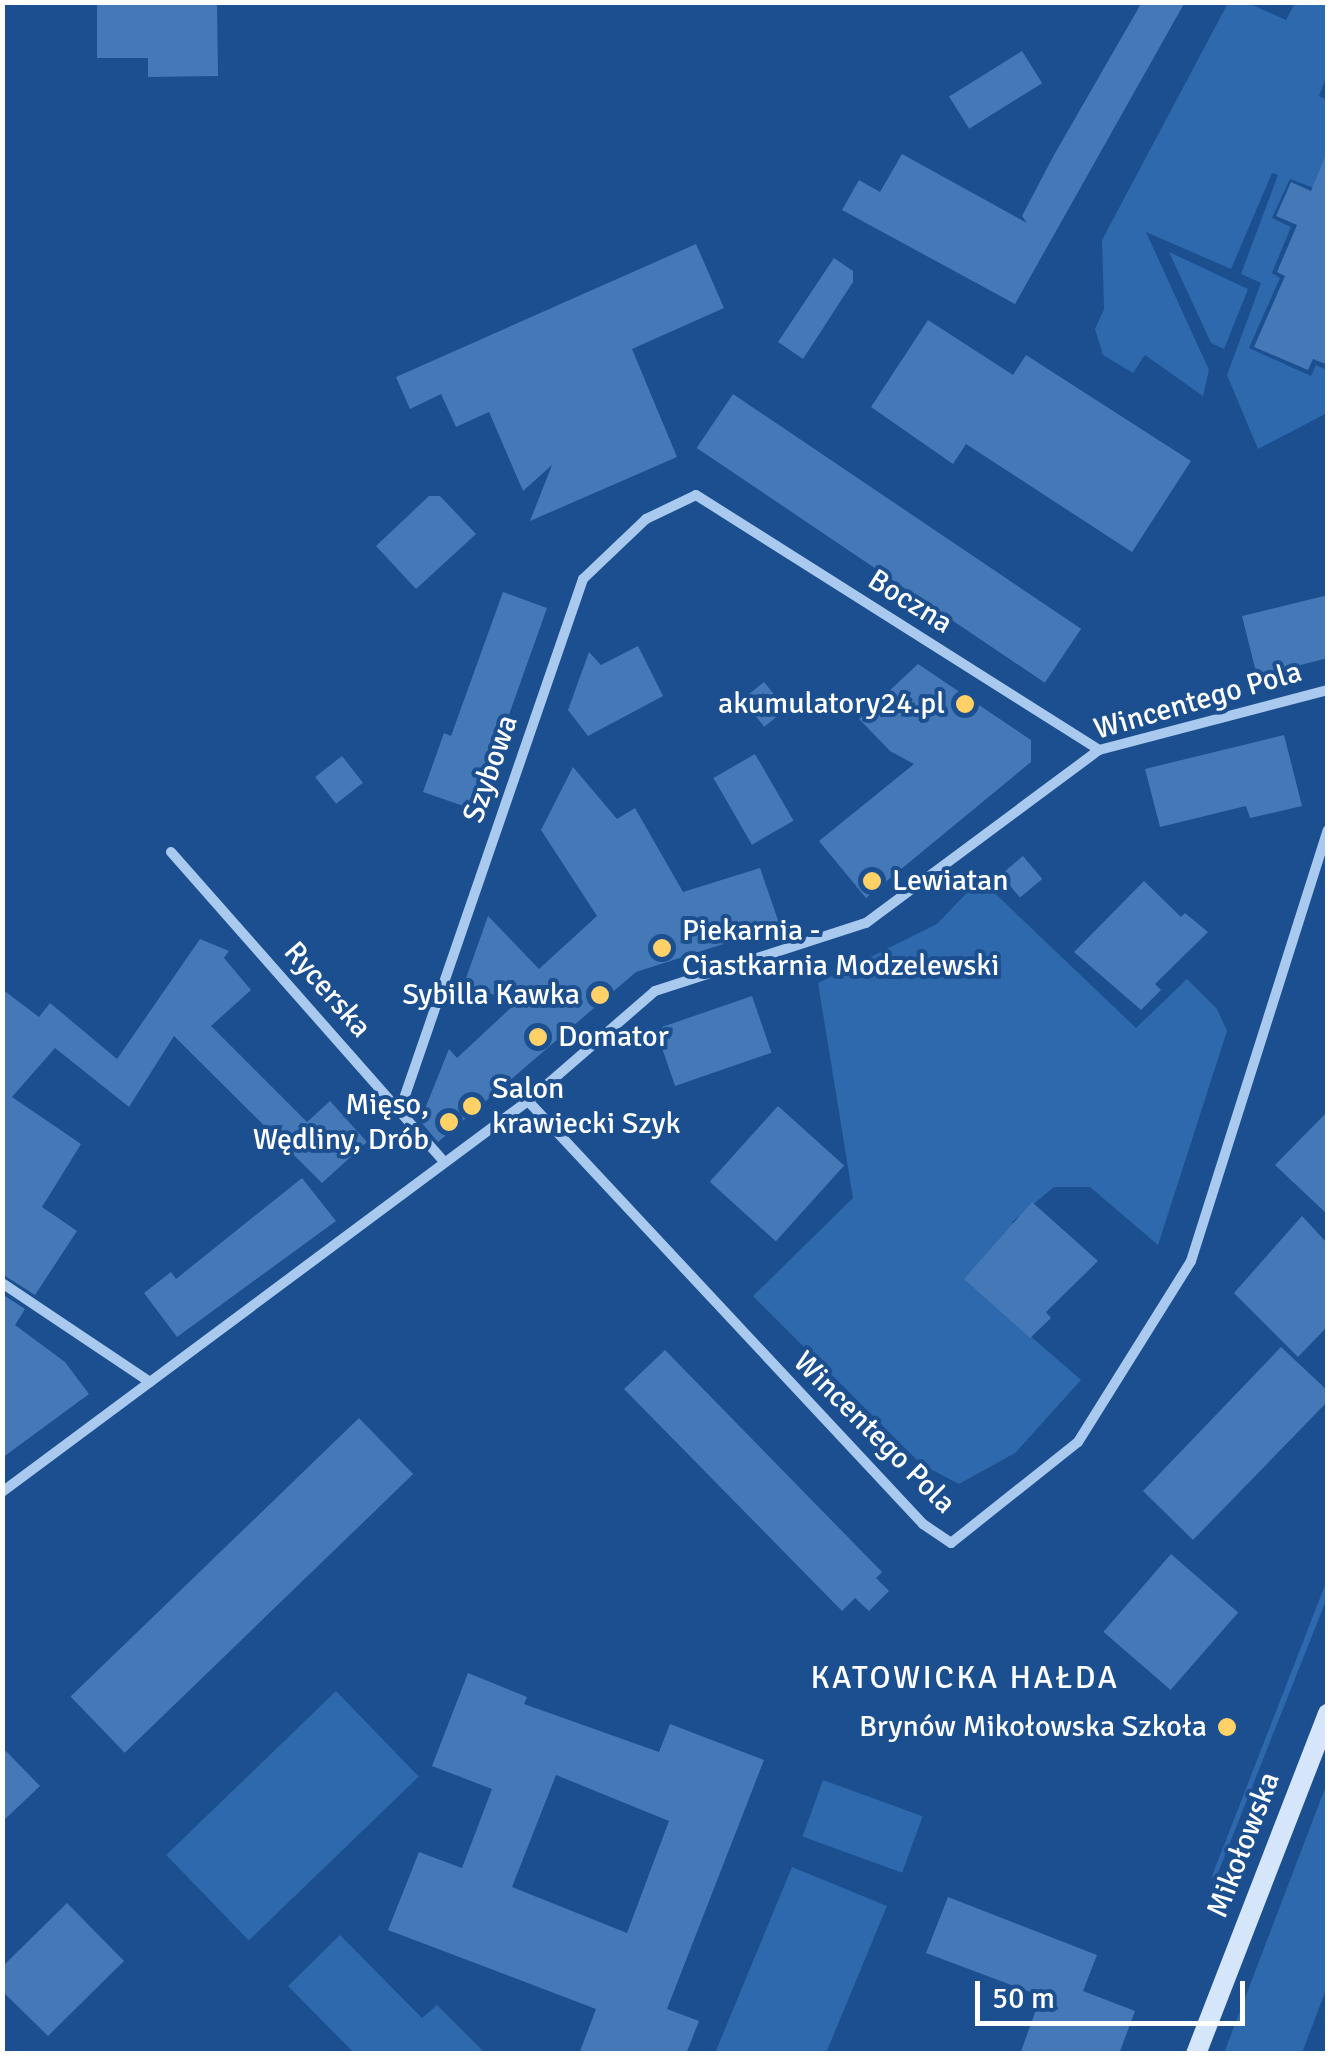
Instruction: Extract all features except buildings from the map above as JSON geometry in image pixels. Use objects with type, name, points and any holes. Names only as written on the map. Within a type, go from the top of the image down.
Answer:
[{"type":"main road","name":"Mikołowska","points":[[1196,2054],[1328,1714]]},
{"type":"street","name":"Boczna","points":[[696,495],[1099,750]]},
{"type":"street","name":"Szybowa","points":[[400,1110],[583,579],[646,519],[696,495]]},
{"type":"street","name":"Wincentego Pola","points":[[2,1492],[528,1101],[654,991],[866,924],[1099,750],[1328,690]]},
{"type":"street","name":"Wincentego Pola","points":[[528,1101],[896,1496],[952,1543],[1078,1442],[1182,1277],[1328,830]]},
{"type":"street","name":"Rycerska","points":[[172,852],[444,1162]]},
{"type":"street","points":[[2,1283],[150,1382]]},
{"type":"shaded area","points":[[1228,3],[1248,3],[1286,20],[1295,3],[1327,3],[1327,75],[1319,96],[1327,100],[1327,193],[1290,179],[1272,218],[1291,227],[1272,273],[1280,278],[1249,348],[1311,376],[1316,365],[1327,370],[1327,413],[1258,449],[1227,375],[1261,283],[1241,274],[1278,175],[1272,173],[1231,269],[1146,232],[1209,370],[1203,396],[1145,355],[1133,373],[1103,355],[1095,329],[1104,309],[1102,240]]},
{"type":"shaded area","points":[[1169,252],[1248,289],[1224,349],[1211,343]]},
{"type":"shaded area","points":[[980,879],[1136,1028],[1187,979],[1217,1009],[1227,1031],[1158,1245],[1090,1187],[1054,1187],[1012,1222],[1016,1228],[965,1279],[1081,1380],[1015,1453],[959,1484],[921,1464],[753,1296],[853,1198],[818,983],[937,924]]},
{"type":"shaded area","points":[[1327,1580],[1327,1598],[1214,1883],[1212,1876]]},
{"type":"shaded area","points":[[336,1691],[419,1777],[249,1941],[166,1855]]},
{"type":"shaded area","points":[[823,1780],[923,1816],[902,1873],[802,1836]]},
{"type":"shaded area","points":[[1327,1783],[1327,1987],[1302,2053],[1224,2053]]},
{"type":"shaded area","points":[[792,1867],[887,1906],[826,2053],[715,2053]]},
{"type":"shaded area","points":[[340,1935],[422,2018],[437,2005],[485,2053],[354,2053],[288,1986]]},
{"type":"place","name":"akumulatory24.pl","points":[[965,704]]},
{"type":"place","name":"Lewiatan","points":[[872,881]]},
{"type":"place","name":"Piekarnia - Ciastkarnia Modzelewski","points":[[662,948]]},
{"type":"place","name":"Sybilla Kawka","points":[[600,995]]},
{"type":"place","name":"Domator","points":[[538,1037]]},
{"type":"place","name":"Salon krawiecki Szyk","points":[[472,1106]]},
{"type":"place","name":"Mięso, Wędliny, Drób","points":[[449,1122]]},
{"type":"place","name":"Brynów Mikołowska Szkoła","points":[[1227,1727]]},
{"type":"district","name":"KATOWICKA HAŁDA","points":[[965,1678]]}]
